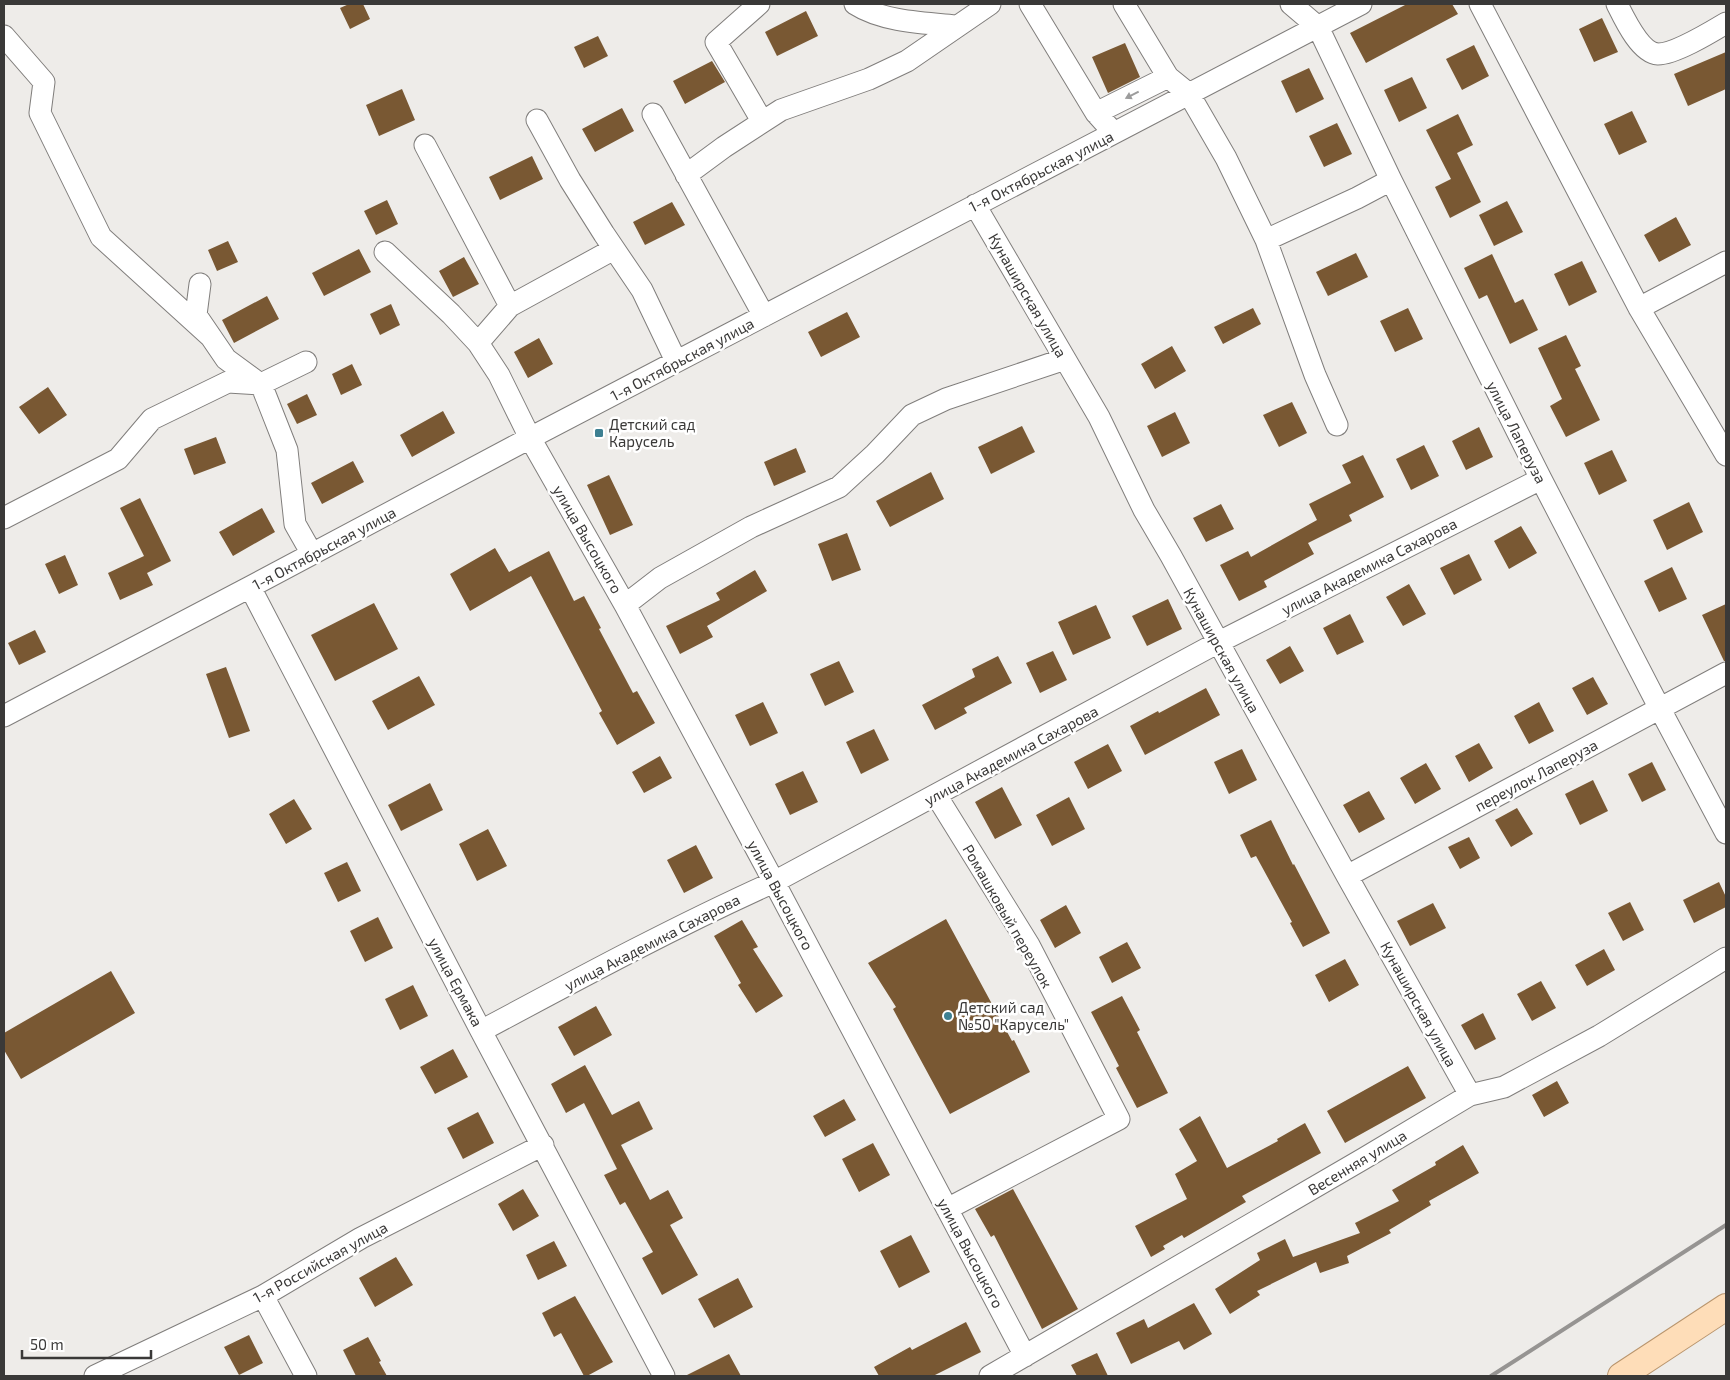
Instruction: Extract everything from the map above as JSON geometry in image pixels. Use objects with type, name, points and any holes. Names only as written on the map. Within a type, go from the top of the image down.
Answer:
[{"type":"main road","points":[[1621,1376],[1726,1306]]},
{"type":"street","points":[[759,4],[716,42],[762,121]]},
{"type":"street","points":[[856,4],[862,8],[899,20],[958,26]]},
{"type":"street","points":[[686,175],[762,121],[781,110],[869,79],[907,62],[990,4]]},
{"type":"street","points":[[1030,4],[1096,113],[1114,133]]},
{"type":"street","points":[[1124,4],[1168,76],[1189,94],[1226,158],[1266,240],[1315,375],[1336,425]]},
{"type":"street","points":[[1291,4],[1318,27]]},
{"type":"street","name":"1-я Октябрьская улица","points":[[4,716],[530,438],[1362,4]]},
{"type":"street","points":[[1480,4],[1639,308],[1726,455]]},
{"type":"street","points":[[1617,4],[1636,38],[1648,50],[1658,54],[1686,45],[1726,23]]},
{"type":"street","name":"улица Лаперуза","points":[[1318,27],[1391,180],[1541,478],[1726,833]]},
{"type":"street","points":[[4,36],[44,82],[40,113],[101,237],[211,337]]},
{"type":"street","points":[[1096,113],[1168,76]]},
{"type":"street","points":[[653,114],[764,316]]},
{"type":"street","points":[[537,120],[570,180],[642,290],[676,362]]},
{"type":"street","points":[[425,145],[510,306]]},
{"type":"street","points":[[1266,240],[1357,198],[1391,180]]},
{"type":"street","name":"Кунаширская улица","points":[[975,205],[1100,417],[1144,510],[1346,876],[1470,1094]]},
{"type":"street","points":[[478,343],[510,306],[614,249]]},
{"type":"street","name":"улица Высоцкого","points":[[385,252],[451,314],[478,343],[499,375],[530,438],[625,605],[774,882],[1025,1356]]},
{"type":"street","points":[[1639,308],[1726,262]]},
{"type":"street","points":[[200,284],[196,314],[226,359],[261,384],[288,450],[295,524],[312,554]]},
{"type":"street","points":[[625,605],[660,578],[750,526],[839,487],[875,454],[912,415],[946,399],[1065,359]]},
{"type":"street","points":[[4,518],[118,459],[152,419],[228,382],[261,384],[306,362]]},
{"type":"street","name":"улица Академика Сахарова","points":[[481,1031],[724,904],[774,882],[1217,643],[1541,478]]},
{"type":"street","name":"улица Ермака","points":[[250,587],[481,1031],[543,1144],[664,1376]]},
{"type":"street","name":"переулок Лаперуза","points":[[1346,876],[1726,673]]},
{"type":"street","name":"Ромашковый переулок","points":[[936,795],[1029,945],[1119,1118],[947,1209]]},
{"type":"street","name":"Весенняя улица","points":[[990,1376],[1363,1159],[1470,1094],[1504,1087],[1599,1036],[1726,958]]},
{"type":"street","name":"1-я Российская улица","points":[[95,1376],[263,1296],[361,1238],[543,1144]]},
{"type":"street","points":[[263,1296],[306,1376]]},
{"type":"building","points":[[349,4],[363,4],[370,19],[350,29],[340,8]]},
{"type":"building","points":[[1407,4],[1452,4],[1458,14],[1366,63],[1350,33]]},
{"type":"building","points":[[806,11],[818,36],[777,56],[765,32]]},
{"type":"building","points":[[1602,18],[1618,52],[1594,62],[1579,29]]},
{"type":"building","points":[[598,36],[608,56],[584,68],[574,47]]},
{"type":"building","points":[[1125,43],[1140,77],[1108,93],[1092,57]]},
{"type":"building","points":[[1474,45],[1489,76],[1462,90],[1446,59]]},
{"type":"building","points":[[1726,52],[1726,89],[1688,106],[1674,74]]},
{"type":"building","points":[[712,61],[725,82],[685,104],[673,81]]},
{"type":"building","points":[[1309,68],[1324,99],[1296,113],[1281,81]]},
{"type":"building","points":[[1412,77],[1427,108],[1399,122],[1384,90]]},
{"type":"building","points":[[402,89],[415,120],[379,136],[366,105]]},
{"type":"building","points":[[622,108],[634,131],[595,152],[582,129]]},
{"type":"building","points":[[1632,111],[1647,142],[1619,155],[1604,124]]},
{"type":"building","points":[[1458,114],[1473,145],[1457,153],[1481,202],[1450,218],[1435,187],[1451,179],[1426,130]]},
{"type":"building","points":[[1337,123],[1352,154],[1324,167],[1309,136]]},
{"type":"building","points":[[532,156],[543,179],[500,200],[489,177]]},
{"type":"building","points":[[387,200],[398,224],[376,235],[364,211]]},
{"type":"building","points":[[1507,201],[1523,232],[1494,246],[1479,215]]},
{"type":"building","points":[[672,202],[685,225],[645,245],[633,222]]},
{"type":"building","points":[[1676,217],[1691,245],[1659,262],[1644,235]]},
{"type":"building","points":[[228,241],[238,262],[217,271],[208,250]]},
{"type":"building","points":[[359,249],[371,272],[324,296],[312,273]]},
{"type":"building","points":[[1356,253],[1368,277],[1328,296],[1316,272]]},
{"type":"building","points":[[1492,254],[1515,303],[1523,299],[1538,330],[1510,344],[1487,295],[1479,299],[1464,268]]},
{"type":"building","points":[[464,257],[479,284],[453,297],[439,271]]},
{"type":"building","points":[[1582,261],[1597,292],[1569,306],[1554,274]]},
{"type":"building","points":[[267,296],[279,319],[234,343],[222,320]]},
{"type":"building","points":[[391,304],[400,325],[380,335],[370,314]]},
{"type":"building","points":[[1253,308],[1261,324],[1223,344],[1214,327]]},
{"type":"building","points":[[1408,308],[1423,339],[1395,352],[1380,321]]},
{"type":"building","points":[[847,312],[860,337],[821,357],[808,332]]},
{"type":"building","points":[[1566,335],[1581,366],[1575,369],[1600,420],[1566,437],[1550,406],[1562,399],[1538,348]]},
{"type":"building","points":[[539,338],[553,364],[528,378],[514,352]]},
{"type":"building","points":[[1172,346],[1186,371],[1155,389],[1141,364]]},
{"type":"building","points":[[352,364],[362,385],[341,395],[332,374]]},
{"type":"building","points":[[48,387],[67,415],[39,434],[19,407]]},
{"type":"building","points":[[307,394],[317,415],[297,424],[287,404]]},
{"type":"building","points":[[1292,402],[1307,433],[1279,447],[1263,415]]},
{"type":"building","points":[[443,411],[455,433],[412,457],[400,435]]},
{"type":"building","points":[[1175,412],[1190,443],[1162,457],[1147,426]]},
{"type":"building","points":[[1022,426],[1035,452],[991,474],[978,447]]},
{"type":"building","points":[[1479,427],[1493,457],[1466,470],[1452,441]]},
{"type":"building","points":[[216,437],[226,463],[194,475],[184,449]]},
{"type":"building","points":[[1424,445],[1439,476],[1411,490],[1396,459]]},
{"type":"building","points":[[796,448],[806,472],[774,486],[764,462]]},
{"type":"building","points":[[1612,450],[1627,481],[1599,495],[1584,463]]},
{"type":"building","points":[[1363,455],[1384,497],[1349,515],[1352,521],[1308,543],[1314,554],[1264,581],[1267,587],[1239,601],[1220,565],[1248,551],[1251,557],[1317,520],[1309,504],[1351,483],[1342,465]]},
{"type":"building","points":[[353,461],[364,482],[322,504],[311,483]]},
{"type":"building","points":[[931,472],[944,499],[890,527],[876,501]]},
{"type":"building","points":[[609,475],[633,525],[610,535],[587,485]]},
{"type":"building","points":[[140,498],[171,561],[147,573],[153,585],[120,600],[108,573],[144,556],[120,508]]},
{"type":"building","points":[[1689,502],[1703,532],[1667,550],[1653,520]]},
{"type":"building","points":[[1221,504],[1234,529],[1206,542],[1193,518]]},
{"type":"building","points":[[262,508],[275,532],[233,556],[219,532]]},
{"type":"building","points":[[1521,526],[1537,553],[1509,569],[1494,541]]},
{"type":"building","points":[[847,533],[861,570],[832,581],[818,544]]},
{"type":"building","points":[[495,548],[509,572],[549,551],[574,601],[584,596],[633,693],[637,691],[655,723],[617,745],[599,713],[602,711],[531,576],[470,611],[450,574]]},
{"type":"building","points":[[1469,554],[1482,580],[1454,595],[1440,568]]},
{"type":"building","points":[[65,555],[78,585],[59,594],[45,564]]},
{"type":"building","points":[[1672,567],[1687,599],[1659,612],[1644,581]]},
{"type":"building","points":[[755,570],[767,591],[707,626],[713,637],[680,654],[666,626],[720,600],[716,593]]},
{"type":"building","points":[[1409,584],[1426,614],[1403,626],[1386,597]]},
{"type":"building","points":[[1168,599],[1182,629],[1147,646],[1132,616]]},
{"type":"building","points":[[374,603],[398,649],[335,681],[311,635]]},
{"type":"building","points":[[1726,604],[1726,661],[1724,661],[1702,615]]},
{"type":"building","points":[[1096,605],[1111,638],[1073,655],[1058,622]]},
{"type":"building","points":[[1350,614],[1364,642],[1337,655],[1323,628]]},
{"type":"building","points":[[35,630],[46,652],[19,665],[8,643]]},
{"type":"building","points":[[1290,646],[1304,671],[1280,684],[1266,660]]},
{"type":"building","points":[[1053,651],[1067,680],[1040,693],[1026,663]]},
{"type":"building","points":[[998,656],[1012,683],[964,708],[967,713],[935,730],[922,705],[975,677],[972,669]]},
{"type":"building","points":[[839,661],[854,692],[825,706],[810,674]]},
{"type":"building","points":[[226,667],[250,731],[229,738],[206,674]]},
{"type":"building","points":[[419,676],[435,705],[388,730],[372,701]]},
{"type":"building","points":[[1593,677],[1608,704],[1587,715],[1572,688]]},
{"type":"building","points":[[1206,688],[1220,715],[1145,755],[1130,726]]},
{"type":"building","points":[[763,702],[778,733],[750,746],[735,715]]},
{"type":"building","points":[[1539,702],[1554,731],[1529,744],[1514,716]]},
{"type":"building","points":[[874,729],[889,760],[861,774],[846,742]]},
{"type":"building","points":[[1479,743],[1493,768],[1469,782],[1455,756]]},
{"type":"building","points":[[1108,744],[1122,771],[1088,789],[1074,762]]},
{"type":"building","points":[[1242,749],[1257,780],[1229,794],[1214,762]]},
{"type":"building","points":[[660,756],[672,778],[644,793],[632,772]]},
{"type":"building","points":[[1652,762],[1666,790],[1642,802],[1628,774]]},
{"type":"building","points":[[1426,763],[1441,789],[1415,804],[1400,778]]},
{"type":"building","points":[[803,771],[818,802],[790,815],[775,784]]},
{"type":"building","points":[[1593,780],[1608,811],[1580,825],[1565,794]]},
{"type":"building","points":[[430,783],[443,810],[401,831],[388,805]]},
{"type":"building","points":[[1002,787],[1022,825],[995,839],[975,802]]},
{"type":"building","points":[[1369,791],[1385,819],[1359,833],[1343,805]]},
{"type":"building","points":[[1069,797],[1085,829],[1052,846],[1036,815]]},
{"type":"building","points":[[294,799],[312,829],[286,844],[269,814]]},
{"type":"building","points":[[1517,808],[1533,834],[1511,847],[1495,820]]},
{"type":"building","points":[[1271,820],[1330,933],[1303,947],[1290,923],[1292,922],[1256,856],[1251,858],[1240,835]]},
{"type":"building","points":[[488,829],[507,866],[477,881],[459,844]]},
{"type":"building","points":[[1469,837],[1480,858],[1460,869],[1448,847]]},
{"type":"building","points":[[696,845],[713,878],[684,893],[667,860]]},
{"type":"building","points":[[347,862],[361,891],[338,902],[324,873]]},
{"type":"building","points":[[1719,882],[1726,897],[1726,907],[1694,923],[1683,900]]},
{"type":"building","points":[[1630,902],[1644,930],[1623,941],[1608,913]]},
{"type":"building","points":[[1433,903],[1446,928],[1410,946],[1397,921]]},
{"type":"building","points":[[1066,905],[1081,933],[1055,948],[1040,920]]},
{"type":"building","points":[[378,917],[393,948],[365,962],[350,931]]},
{"type":"building","name":"Детский сад №50 \"Карусель\"","points":[[946,919],[1030,1072],[950,1114],[893,1009],[896,1007],[868,963]]},
{"type":"building","points":[[742,920],[758,947],[753,949],[783,996],[756,1013],[738,985],[741,983],[714,936]]},
{"type":"building","points":[[1127,942],[1141,968],[1112,983],[1099,957]]},
{"type":"building","points":[[1604,949],[1615,970],[1587,986],[1575,965]]},
{"type":"building","points":[[1345,959],[1359,985],[1329,1002],[1315,975]]},
{"type":"building","points":[[111,971],[135,1013],[21,1079],[4,1050],[4,1033]]},
{"type":"building","points":[[1541,981],[1556,1008],[1532,1021],[1517,994]]},
{"type":"building","points":[[413,985],[428,1016],[400,1030],[385,999]]},
{"type":"building","points":[[1122,996],[1140,1030],[1137,1032],[1168,1093],[1137,1108],[1116,1068],[1119,1066],[1091,1012]]},
{"type":"building","points":[[596,1006],[612,1035],[574,1056],[558,1027]]},
{"type":"building","points":[[1483,1013],[1496,1039],[1475,1050],[1461,1025]]},
{"type":"building","points":[[453,1049],[468,1077],[435,1094],[420,1067]]},
{"type":"building","points":[[585,1065],[612,1115],[639,1101],[653,1129],[621,1145],[650,1200],[668,1190],[683,1218],[670,1225],[698,1275],[662,1295],[642,1258],[653,1252],[625,1202],[620,1205],[604,1175],[617,1169],[584,1103],[566,1113],[551,1084]]},
{"type":"building","points":[[1408,1066],[1426,1098],[1345,1143],[1327,1111]]},
{"type":"building","points":[[1557,1081],[1569,1103],[1544,1117],[1532,1095]]},
{"type":"building","points":[[844,1099],[856,1120],[825,1137],[813,1116]]},
{"type":"building","points":[[478,1112],[494,1143],[463,1159],[447,1128]]},
{"type":"building","points":[[1200,1116],[1227,1168],[1278,1141],[1277,1139],[1305,1123],[1321,1153],[1242,1196],[1246,1202],[1184,1238],[1182,1235],[1163,1246],[1165,1249],[1151,1257],[1135,1226],[1187,1199],[1175,1174],[1197,1161],[1179,1129]]},
{"type":"building","points":[[873,1143],[890,1175],[859,1192],[842,1159]]},
{"type":"building","points":[[1463,1145],[1479,1173],[1429,1201],[1431,1205],[1389,1230],[1391,1233],[1347,1256],[1349,1263],[1320,1273],[1316,1262],[1257,1291],[1260,1295],[1230,1314],[1215,1289],[1260,1260],[1257,1253],[1285,1239],[1293,1257],[1360,1233],[1355,1223],[1399,1201],[1392,1190],[1436,1165],[1435,1162]]},
{"type":"building","points":[[523,1189],[539,1216],[513,1231],[498,1204]]},
{"type":"building","points":[[1013,1189],[1078,1309],[1042,1329],[994,1235],[991,1237],[975,1209]]},
{"type":"building","points":[[911,1235],[930,1272],[899,1288],[880,1251]]},
{"type":"building","points":[[554,1241],[567,1266],[538,1280],[526,1255]]},
{"type":"building","points":[[396,1257],[413,1285],[375,1307],[359,1278]]},
{"type":"building","points":[[738,1278],[753,1307],[714,1328],[698,1299]]},
{"type":"building","points":[[575,1296],[613,1362],[587,1376],[584,1376],[561,1333],[554,1337],[542,1313]]},
{"type":"building","points":[[1194,1303],[1212,1334],[1184,1350],[1179,1341],[1131,1364],[1116,1333],[1144,1319],[1148,1328]]},
{"type":"building","points":[[966,1322],[981,1352],[933,1376],[879,1376],[874,1367],[910,1347],[912,1350]]},
{"type":"building","points":[[249,1335],[263,1363],[239,1375],[224,1347]]},
{"type":"building","points":[[368,1337],[387,1376],[356,1376],[343,1350]]},
{"type":"building","points":[[1097,1353],[1108,1376],[1077,1376],[1071,1365]]},
{"type":"building","points":[[729,1354],[741,1376],[685,1376]]},
{"type":"railway","points":[[1491,1376],[1726,1225]]},
{"type":"place","name":"Детский сад Карусель","points":[[599,433]]},
{"type":"place","name":"Детский сад №50 \"Карусель\"","points":[[948,1016]]}]
